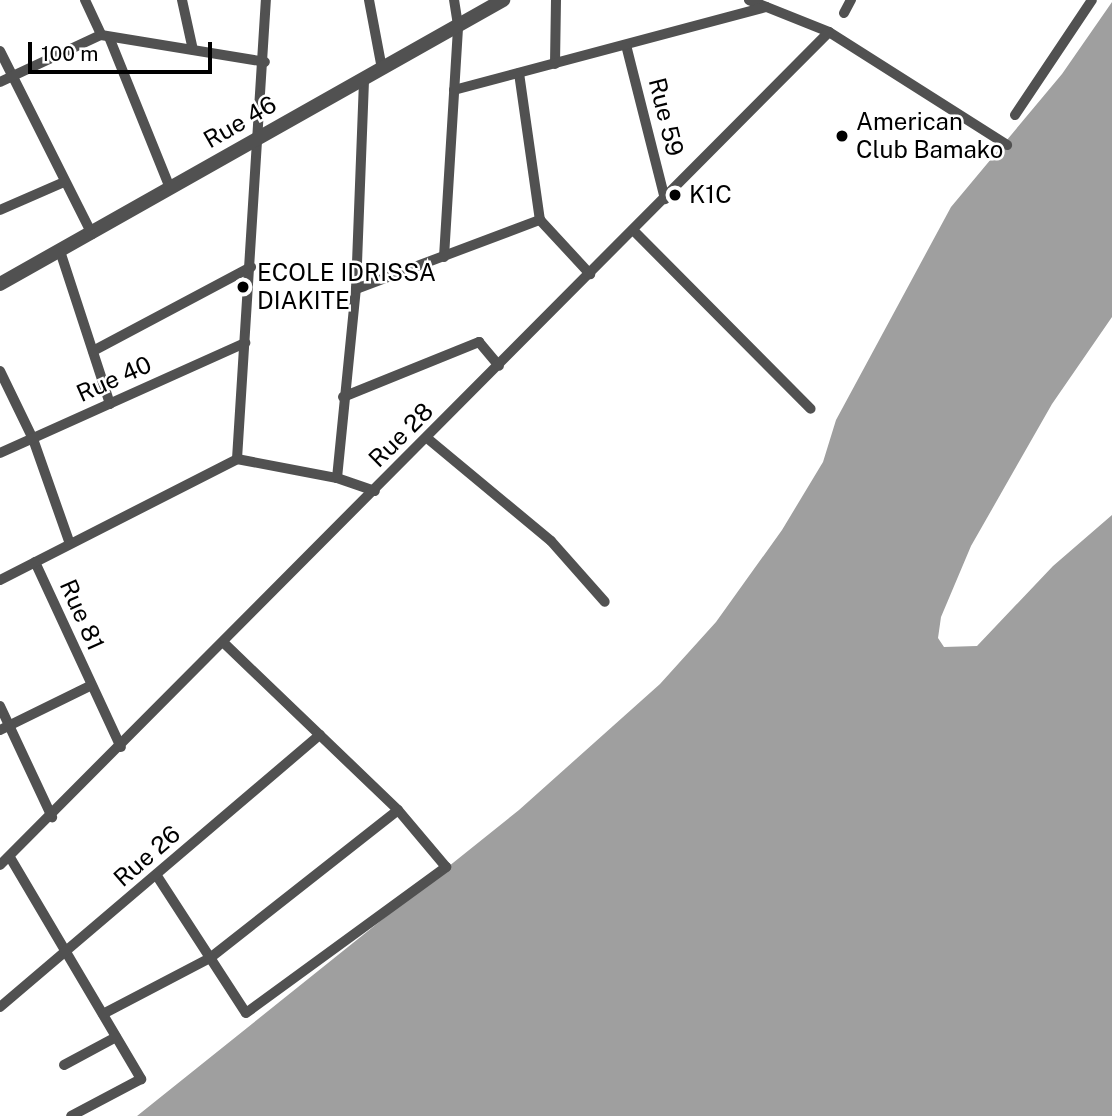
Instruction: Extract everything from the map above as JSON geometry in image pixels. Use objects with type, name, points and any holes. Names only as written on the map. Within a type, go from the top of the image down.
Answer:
[{"type":"street","points":[[85,0],[105,36],[170,188]]},
{"type":"street","points":[[182,0],[193,51]]},
{"type":"street","points":[[237,459],[265,62],[266,0]]},
{"type":"street","points":[[369,0],[382,69]]},
{"type":"street","points":[[444,257],[458,25],[454,0]]},
{"type":"street","name":"Rue 46","points":[[0,284],[503,0]]},
{"type":"street","points":[[555,64],[556,0]]},
{"type":"street","points":[[749,0],[829,32],[1007,145]]},
{"type":"street","points":[[844,13],[852,0]]},
{"type":"street","points":[[1015,115],[1091,0]]},
{"type":"street","points":[[454,90],[766,7]]},
{"type":"street","name":"Rue 28","points":[[5,862],[829,32]]},
{"type":"street","points":[[0,82],[105,36],[265,62]]},
{"type":"street","name":"Rue 59","points":[[626,45],[665,199]]},
{"type":"street","points":[[0,51],[92,234]]},
{"type":"street","points":[[519,73],[540,220],[590,274]]},
{"type":"street","points":[[338,478],[343,397],[356,289],[364,79]]},
{"type":"street","points":[[0,210],[64,182]]},
{"type":"street","points":[[356,289],[540,220]]},
{"type":"street","points":[[633,230],[811,409]]},
{"type":"street","points":[[60,251],[110,404]]},
{"type":"street","points":[[93,351],[251,267]]},
{"type":"street","points":[[343,397],[479,342],[499,366]]},
{"type":"street","name":"Rue 40","points":[[0,453],[245,343]]},
{"type":"street","points":[[0,371],[33,439],[69,544]]},
{"type":"street","points":[[427,438],[551,541],[605,602]]},
{"type":"street","points":[[0,580],[237,459],[338,478],[375,491]]},
{"type":"street","name":"Rue 81","points":[[35,562],[90,686],[121,747]]},
{"type":"street","points":[[157,876],[246,1013],[446,867],[398,810],[224,643]]},
{"type":"street","points":[[4,728],[90,686]]},
{"type":"street","points":[[0,706],[4,728],[52,817]]},
{"type":"street","name":"Rue 26","points":[[3,1004],[320,735]]},
{"type":"street","points":[[103,1014],[210,958],[398,810]]},
{"type":"street","points":[[5,862],[66,953],[142,1079],[71,1116]]},
{"type":"street","points":[[0,991],[3,1004]]},
{"type":"street","points":[[64,1065],[117,1037]]},
{"type":"shaded area","points":[[1112,2],[1112,317],[1052,404],[971,546],[941,617],[938,638],[944,647],[977,646],[1053,566],[1112,515],[1112,1116],[137,1116],[519,810],[660,684],[716,622],[782,530],[823,462],[836,420],[951,207],[1062,74]]},
{"type":"place","name":"American Club Bamako","points":[[842,136]]},
{"type":"place","name":"K1C","points":[[675,195]]},
{"type":"place","name":"ECOLE IDRISSA DIAKITE","points":[[243,287]]}]
